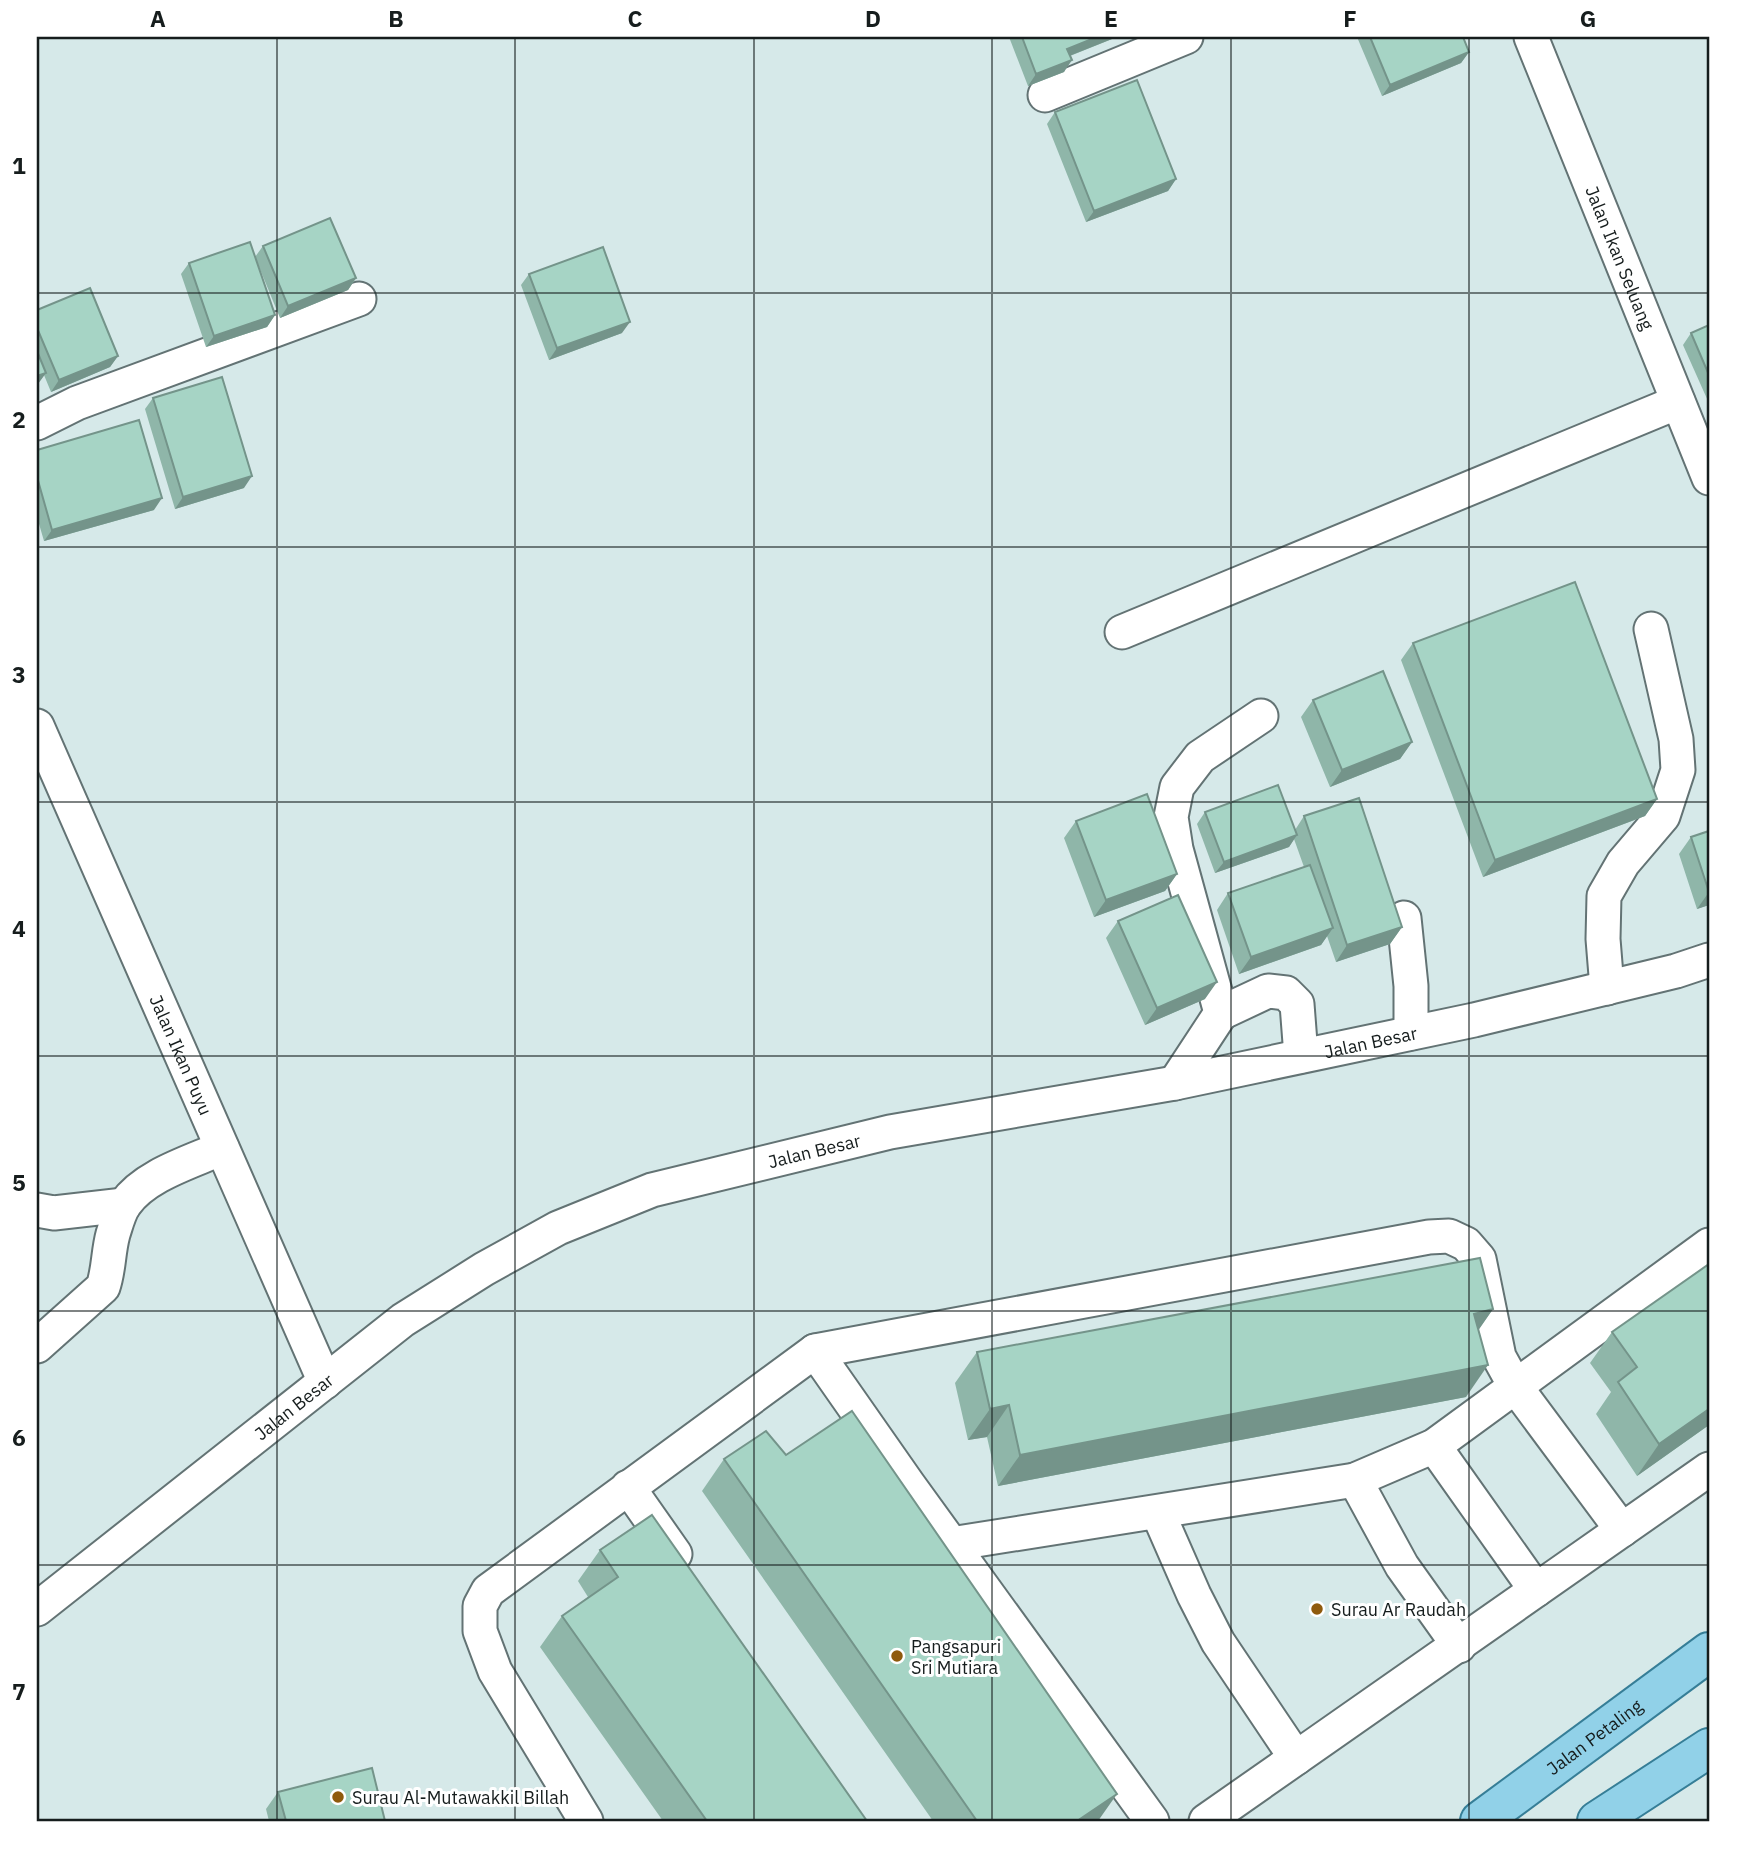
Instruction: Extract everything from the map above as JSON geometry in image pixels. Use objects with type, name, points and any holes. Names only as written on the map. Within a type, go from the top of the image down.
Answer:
[{"type":"main road","name":"Jalan Petaling","points":[[1480,1821],[1709,1652]]},
{"type":"main road","points":[[1597,1821],[1709,1748]]},
{"type":"street","points":[[1045,95],[1186,37]]},
{"type":"street","name":"Jalan Ikan Seluang","points":[[1531,37],[1709,478]]},
{"type":"street","points":[[37,423],[77,403],[359,299]]},
{"type":"street","points":[[1122,632],[1678,402]]},
{"type":"street","points":[[1607,988],[1603,939],[1604,896],[1623,863],[1664,816],[1678,770],[1676,739],[1651,629]]},
{"type":"street","points":[[1222,1013],[1179,860],[1171,817],[1177,787],[1200,757],[1261,716]]},
{"type":"street","name":"Jalan Ikan Puyu","points":[[37,726],[325,1382]]},
{"type":"street","points":[[1405,918],[1411,986],[1411,1033]]},
{"type":"street","name":"Jalan Besar","points":[[37,1609],[403,1320],[484,1269],[558,1228],[652,1190],[890,1132],[1175,1083],[1411,1033],[1607,988],[1709,960]]},
{"type":"street","points":[[1175,1083],[1222,1013],[1268,991],[1286,993],[1297,1004],[1301,1056]]},
{"type":"street","points":[[37,1346],[103,1287],[112,1237],[124,1205],[138,1190],[160,1176],[222,1148]]},
{"type":"street","points":[[37,1210],[54,1213],[124,1205]]},
{"type":"street","points":[[586,1821],[495,1671],[480,1631],[481,1606],[488,1591],[815,1351],[1448,1236],[1466,1244],[1479,1259],[1499,1357],[1514,1386],[1622,1530]]},
{"type":"street","points":[[951,1544],[1355,1480],[1434,1446],[1709,1245]]},
{"type":"street","points":[[815,1351],[1152,1821]]},
{"type":"street","points":[[1434,1446],[1536,1590]]},
{"type":"street","points":[[1206,1821],[1709,1469]]},
{"type":"street","points":[[1355,1480],[1402,1566],[1459,1646]]},
{"type":"street","points":[[628,1487],[691,1576]]},
{"type":"street","points":[[1158,1513],[1218,1642],[1296,1758]]},
{"type":"building","points":[[1022,37],[1097,37],[1067,49],[1072,60],[1036,74]]},
{"type":"building","points":[[1370,37],[1463,37],[1469,52],[1390,85]]},
{"type":"building","points":[[1137,80],[1176,179],[1094,211],[1055,112]]},
{"type":"building","points":[[330,218],[356,278],[288,306],[263,246]]},
{"type":"building","points":[[250,242],[275,315],[214,336],[189,263]]},
{"type":"building","points":[[603,247],[630,322],[557,348],[529,274]]},
{"type":"building","points":[[90,288],[118,356],[59,380],[37,328],[37,310]]},
{"type":"building","points":[[1709,325],[1709,375],[1691,333]]},
{"type":"building","points":[[37,351],[46,373],[37,376]]},
{"type":"building","points":[[222,377],[252,476],[183,497],[153,398]]},
{"type":"building","points":[[139,420],[162,498],[52,530],[37,477],[37,450]]},
{"type":"building","points":[[1575,582],[1657,799],[1495,860],[1413,643]]},
{"type":"building","points":[[1383,671],[1412,742],[1342,770],[1313,700]]},
{"type":"building","points":[[1278,785],[1297,835],[1224,862],[1205,812]]},
{"type":"building","points":[[1147,794],[1177,874],[1106,900],[1076,821]]},
{"type":"building","points":[[1359,798],[1402,927],[1347,945],[1304,816]]},
{"type":"building","points":[[1709,831],[1709,892],[1691,837]]},
{"type":"building","points":[[1310,865],[1333,928],[1251,957],[1228,893]]},
{"type":"building","points":[[1178,895],[1217,982],[1157,1008],[1118,921]]},
{"type":"building","points":[[1480,1258],[1493,1309],[1474,1314],[1488,1365],[1020,1455],[1009,1405],[990,1409],[977,1352]]},
{"type":"building","points":[[1709,1264],[1709,1409],[1659,1444],[1618,1382],[1637,1367],[1612,1332]]},
{"type":"building","name":"Pangsapuri Sri Mutiara","points":[[852,1411],[1117,1794],[1077,1821],[977,1821],[724,1459],[766,1431],[786,1455]]},
{"type":"building","points":[[652,1515],[867,1821],[707,1821],[562,1616],[618,1577],[600,1550]]},
{"type":"building","points":[[372,1768],[385,1821],[286,1821],[278,1792]]},
{"type":"place","name":"Surau Ar Raudah","points":[[1317,1609]]},
{"type":"place","name":"Pangsapuri Sri Mutiara","points":[[897,1656]]},
{"type":"place","name":"Surau Al-Mutawakkil Billah","points":[[338,1797]]}]
